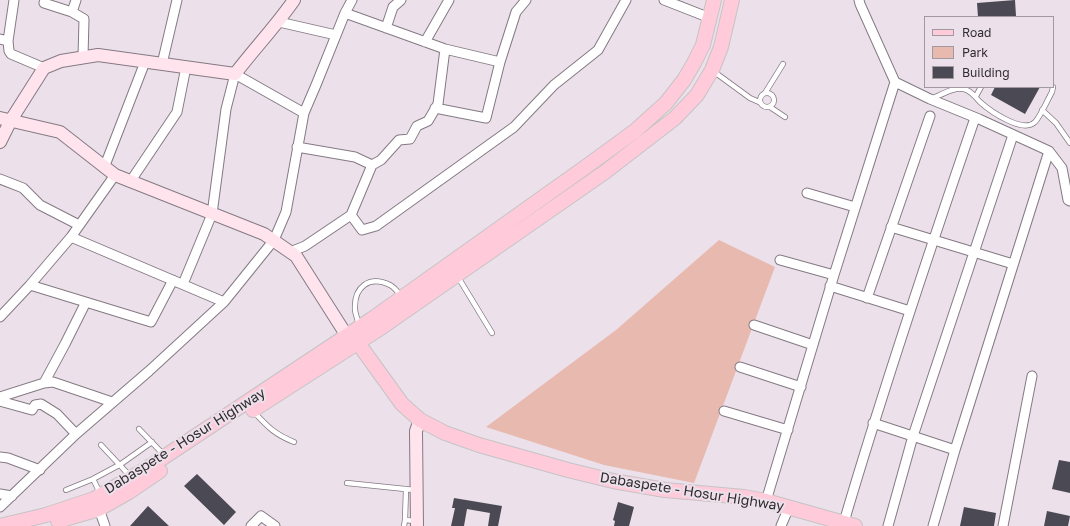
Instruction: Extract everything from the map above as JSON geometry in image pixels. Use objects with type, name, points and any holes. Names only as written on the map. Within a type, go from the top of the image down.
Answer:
[{"type":"main road","points":[[359,335],[402,297],[588,166],[666,104],[684,80],[703,45],[714,0]]},
{"type":"main road","points":[[359,335],[457,275],[605,172],[645,143],[675,118],[697,95],[712,70],[721,47],[732,0]]},
{"type":"main road","name":"Dabaspete - Hosur Highway","points":[[0,526],[129,492],[252,410],[359,335]]},
{"type":"main road","name":"Dabaspete - Hosur Highway","points":[[359,335],[402,404],[420,420],[445,433],[479,445],[613,481],[665,490],[744,497],[766,501],[849,524]]},
{"type":"main road","name":"Dabaspete - Hosur Highway","points":[[39,526],[98,501],[131,478],[359,335]]},
{"type":"street","points":[[14,0],[4,40],[11,54],[44,68]]},
{"type":"street","points":[[45,0],[44,3],[72,12],[84,19],[83,57]]},
{"type":"street","points":[[72,12],[76,0]]},
{"type":"street","points":[[162,64],[178,0]]},
{"type":"street","points":[[183,284],[212,214],[226,109],[235,74],[279,22],[294,0]]},
{"type":"street","points":[[0,507],[76,434],[149,371],[224,302],[274,240],[286,212],[304,113],[345,13],[352,0]]},
{"type":"street","points":[[386,28],[393,7],[401,0]]},
{"type":"street","points":[[426,42],[449,0]]},
{"type":"street","points":[[435,108],[486,118],[500,62],[516,12],[526,0]]},
{"type":"street","points":[[351,215],[362,230],[376,226],[514,127],[554,85],[598,50],[626,0]]},
{"type":"street","points":[[664,0],[710,18]]},
{"type":"street","points":[[859,0],[895,82],[930,99],[1049,151],[1062,168],[1068,200],[1070,201]]},
{"type":"street","points":[[345,13],[445,49],[500,62]]},
{"type":"street","points":[[279,22],[336,35]]},
{"type":"street","points":[[290,252],[306,246],[351,215],[372,164],[381,160],[399,140],[410,139],[417,126],[428,121],[438,104],[445,49]]},
{"type":"street","points":[[0,142],[6,119],[44,68],[61,60],[98,55],[235,74],[304,113]]},
{"type":"street","points":[[104,168],[145,62]]},
{"type":"street","points":[[130,182],[177,112],[186,67]]},
{"type":"street","points":[[766,501],[830,286],[895,82]]},
{"type":"street","points":[[867,298],[930,116]]},
{"type":"street","points":[[849,524],[873,423],[933,240],[976,118]]},
{"type":"street","points":[[6,119],[60,132],[114,176],[264,234],[274,240],[296,256],[359,335]]},
{"type":"street","points":[[888,526],[913,436],[1013,135]]},
{"type":"street","points":[[298,147],[355,157],[372,164]]},
{"type":"street","points":[[933,526],[954,450],[1049,151]]},
{"type":"street","points":[[0,317],[71,237],[114,176]]},
{"type":"street","points":[[0,179],[23,188],[40,205],[79,225]]},
{"type":"street","points":[[807,193],[855,207]]},
{"type":"street","points":[[891,227],[1013,264]]},
{"type":"street","points":[[71,237],[224,302]]},
{"type":"street","points":[[780,260],[834,275]]},
{"type":"street","points":[[30,285],[151,322],[173,280]]},
{"type":"street","points":[[830,286],[910,312]]},
{"type":"street","points":[[44,383],[86,302]]},
{"type":"street","points":[[754,325],[813,345]]},
{"type":"street","points":[[740,367],[800,386]]},
{"type":"street","points":[[1003,526],[1032,376]]},
{"type":"street","points":[[0,398],[44,383],[53,382],[112,402]]},
{"type":"street","points":[[0,401],[32,410],[35,405],[41,404],[57,414],[76,434]]},
{"type":"street","points":[[724,411],[788,430]]},
{"type":"street","points":[[417,523],[412,490],[416,431],[420,420]]},
{"type":"street","points":[[873,423],[954,450]]},
{"type":"street","points":[[0,457],[8,458],[40,470]]},
{"type":"street","points":[[0,494],[12,496]]},
{"type":"street","points":[[98,501],[106,526]]},
{"type":"street","points":[[781,526],[788,507]]},
{"type":"street","points":[[251,526],[261,516],[275,526]]},
{"type":"lane","points":[[760,102],[760,98],[765,93],[783,64]]},
{"type":"lane","points":[[712,70],[750,98],[760,102],[764,107],[770,107],[785,117]]},
{"type":"lane","points":[[976,96],[980,88]]},
{"type":"lane","points":[[930,99],[955,89],[964,89],[976,96],[990,109],[1008,121],[1021,125],[1028,125],[1035,122],[1053,88]]},
{"type":"lane","points":[[765,93],[773,97],[773,104],[770,107]]},
{"type":"lane","points":[[1042,110],[1056,123],[1070,143]]},
{"type":"lane","points":[[457,275],[492,333]]},
{"type":"lane","points":[[359,335],[355,309],[358,291],[366,283],[377,281],[391,285],[402,297]]},
{"type":"lane","points":[[252,410],[273,432],[294,442]]},
{"type":"lane","points":[[139,429],[166,456]]},
{"type":"lane","points":[[66,490],[93,479],[120,464],[152,442]]},
{"type":"lane","points":[[101,445],[120,464],[131,478]]},
{"type":"lane","points":[[93,479],[98,501]]},
{"type":"lane","points":[[347,483],[412,490],[404,526]]},
{"type":"lane","points":[[405,520],[417,523]]},
{"type":"green space","points":[[719,240],[775,267],[694,483],[604,465],[486,427],[616,330]]},
{"type":"building","points":[[1015,0],[1016,16],[978,16],[977,3]]},
{"type":"building","points":[[994,88],[1039,88],[1025,114],[991,95]]},
{"type":"building","points":[[1059,460],[1070,462],[1070,493],[1052,489]]},
{"type":"building","points":[[197,474],[236,512],[224,525],[184,486]]},
{"type":"building","points":[[454,498],[502,506],[498,526],[488,526],[490,513],[467,509],[464,526],[451,526],[455,508],[452,508]]},
{"type":"building","points":[[618,502],[634,507],[629,526],[614,526],[615,521],[613,520]]},
{"type":"building","points":[[148,506],[169,526],[130,526]]},
{"type":"building","points":[[964,507],[996,513],[994,526],[960,526]]},
{"type":"building","points":[[1047,511],[1070,516],[1068,526],[1044,526]]}]
